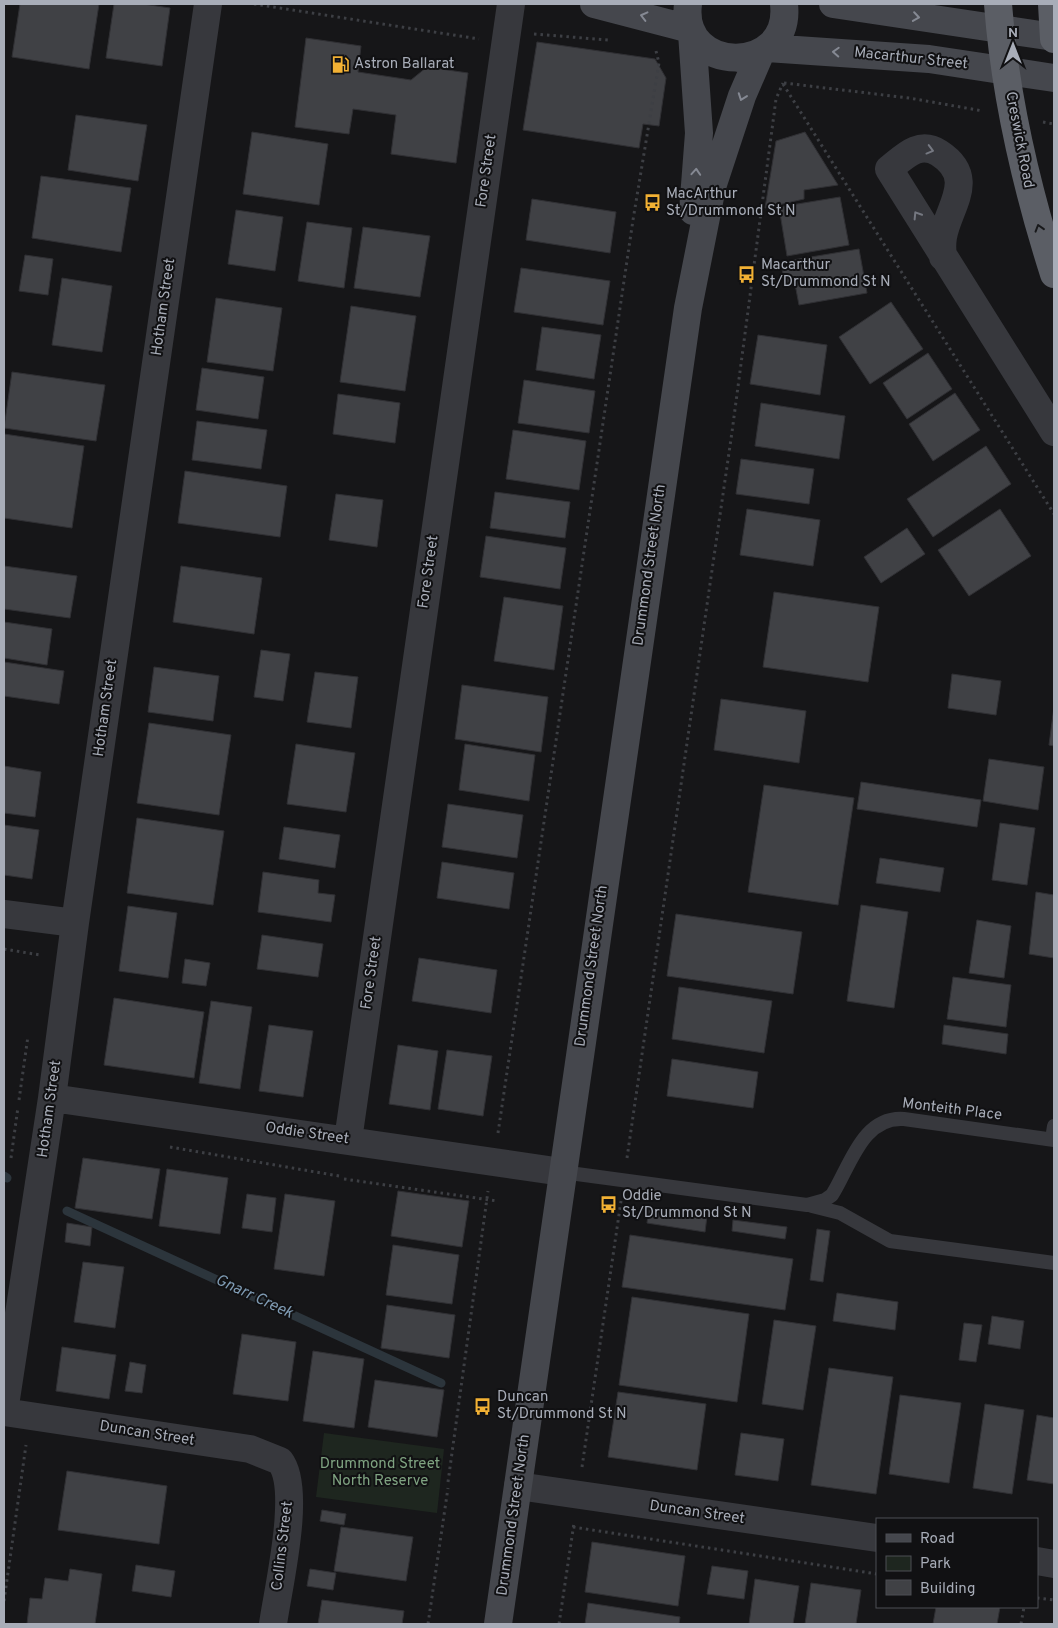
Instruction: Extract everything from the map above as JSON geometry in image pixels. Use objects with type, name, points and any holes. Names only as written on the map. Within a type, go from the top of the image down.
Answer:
[{"type":"highway","points":[[1052,4],[1054,37]]},
{"type":"highway","name":"Creswick Road","points":[[999,16],[1013,118],[1024,173],[1054,274]]},
{"type":"main road","points":[[594,4],[690,22]]},
{"type":"main road","name":"Drummond Street North","points":[[498,1624],[688,308],[712,186],[742,96],[764,50],[776,38],[782,26],[784,4]]},
{"type":"main road","points":[[834,4],[860,9],[999,16],[1054,37]]},
{"type":"main road","points":[[860,9],[890,4]]},
{"type":"main road","name":"Macarthur Street","points":[[690,22],[700,44],[710,52],[722,57],[736,59],[764,50],[868,53],[1006,69],[1054,78]]},
{"type":"main road","name":"Drummond Street North","points":[[688,308],[699,133],[690,22]]},
{"type":"street","name":"Hotham Street","points":[[4,1412],[10,1333],[52,1098],[75,923],[208,4]]},
{"type":"street","name":"Fore Street","points":[[348,1140],[511,4]]},
{"type":"street","points":[[943,256],[1054,432]]},
{"type":"street","points":[[4,914],[75,923]]},
{"type":"street","name":"Oddie Street","points":[[52,1098],[562,1172]]},
{"type":"street","name":"Duncan Street","points":[[4,1412],[250,1449],[276,1459],[284,1468]]},
{"type":"street","name":"Collins Street","points":[[273,1624],[289,1511],[289,1487],[284,1468]]},
{"type":"street","name":"Duncan Street","points":[[518,1486],[876,1538]]},
{"type":"street","points":[[1038,1561],[1054,1564]]},
{"type":"lane","name":"Monteith Place","points":[[562,1172],[797,1204],[816,1203],[832,1195],[865,1138],[872,1129],[888,1120],[904,1119],[1054,1135]]},
{"type":"lane","points":[[797,1204],[834,1210],[890,1241],[1054,1263]]},
{"type":"path","points":[[254,4],[506,43]]},
{"type":"path","points":[[532,34],[617,41]]},
{"type":"path","points":[[500,1133],[632,230],[660,63],[658,53],[654,49]]},
{"type":"path","points":[[783,83],[910,98],[1054,124]]},
{"type":"path","points":[[783,83],[1054,514]]},
{"type":"path","points":[[559,1624],[732,432],[776,99],[783,83]]},
{"type":"path","points":[[4,949],[40,955]]},
{"type":"path","points":[[162,1146],[339,1176]]},
{"type":"path","points":[[344,1179],[497,1201]]},
{"type":"path","points":[[448,1482],[489,1188]]},
{"type":"path","points":[[4,1601],[26,1444]]},
{"type":"path","points":[[428,1624],[448,1488]]},
{"type":"path","points":[[573,1527],[876,1574]]},
{"type":"path","points":[[1038,1598],[1054,1600]]},
{"type":"path","points":[[1021,1624],[1024,1608]]},
{"type":"green space","name":"Drummond Street North Reserve","points":[[324,1433],[444,1449],[437,1513],[316,1497]]},
{"type":"building","points":[[20,4],[99,4],[89,69],[12,57]]},
{"type":"building","points":[[114,4],[143,4],[170,8],[162,66],[106,58]]},
{"type":"building","points":[[306,38],[361,46],[358,72],[411,80],[427,67],[468,73],[456,163],[391,154],[396,115],[353,109],[349,134],[295,127]]},
{"type":"building","points":[[537,42],[655,59],[666,78],[659,126],[643,124],[639,148],[523,130]]},
{"type":"building","points":[[76,115],[147,125],[138,181],[68,170]]},
{"type":"building","points":[[252,132],[328,144],[319,205],[243,194]]},
{"type":"building","points":[[805,132],[838,185],[804,190],[804,199],[765,208],[776,141]]},
{"type":"building","points":[[41,176],[131,188],[121,252],[32,238]]},
{"type":"building","points":[[840,197],[849,245],[787,256],[779,207]]},
{"type":"building","points":[[532,199],[616,212],[610,253],[526,240]]},
{"type":"building","points":[[236,210],[283,217],[275,271],[228,264]]},
{"type":"building","points":[[307,222],[352,228],[344,288],[298,281]]},
{"type":"building","points":[[363,227],[430,236],[420,297],[354,288]]},
{"type":"building","points":[[859,249],[867,293],[799,305],[795,284],[785,286],[781,262]]},
{"type":"building","points":[[25,255],[53,259],[48,295],[19,291]]},
{"type":"building","points":[[521,268],[610,281],[603,325],[514,312]]},
{"type":"building","points":[[62,278],[112,286],[102,352],[52,345]]},
{"type":"building","points":[[216,298],[282,308],[273,371],[207,362]]},
{"type":"building","points":[[891,302],[923,349],[870,384],[839,337]]},
{"type":"building","points":[[351,306],[416,316],[405,391],[340,382]]},
{"type":"building","points":[[542,327],[601,335],[594,379],[536,370]]},
{"type":"building","points":[[758,335],[827,345],[820,395],[750,384]]},
{"type":"building","points":[[928,353],[952,389],[907,419],[883,383]]},
{"type":"building","points":[[202,368],[264,377],[258,419],[196,410]]},
{"type":"building","points":[[12,372],[105,385],[96,441],[4,428]]},
{"type":"building","points":[[524,380],[595,391],[589,433],[518,423]]},
{"type":"building","points":[[955,393],[980,430],[933,461],[909,424]]},
{"type":"building","points":[[338,394],[400,403],[395,443],[333,434]]},
{"type":"building","points":[[761,403],[845,416],[839,459],[755,446]]},
{"type":"building","points":[[197,421],[267,430],[261,469],[192,460]]},
{"type":"building","points":[[513,430],[586,441],[579,490],[506,479]]},
{"type":"building","points":[[4,434],[84,446],[72,528],[4,518]]},
{"type":"building","points":[[986,446],[1011,484],[933,537],[907,499]]},
{"type":"building","points":[[741,459],[814,469],[809,504],[736,494]]},
{"type":"building","points":[[185,471],[287,486],[280,537],[178,523]]},
{"type":"building","points":[[495,492],[570,502],[565,538],[490,528]]},
{"type":"building","points":[[336,494],[383,500],[377,547],[329,540]]},
{"type":"building","points":[[747,509],[820,520],[813,566],[740,555]]},
{"type":"building","points":[[1000,509],[1031,556],[969,596],[938,550]]},
{"type":"building","points":[[907,528],[925,554],[881,583],[864,557]]},
{"type":"building","points":[[486,536],[566,548],[560,589],[480,577]]},
{"type":"building","points":[[4,566],[77,576],[70,618],[4,609]]},
{"type":"building","points":[[181,566],[262,578],[254,634],[173,622]]},
{"type":"building","points":[[774,592],[879,607],[868,682],[763,667]]},
{"type":"building","points":[[504,597],[563,606],[554,670],[494,661]]},
{"type":"building","points":[[4,622],[52,629],[47,665],[4,658]]},
{"type":"building","points":[[261,650],[290,654],[283,701],[254,697]]},
{"type":"building","points":[[4,662],[64,671],[59,704],[4,696]]},
{"type":"building","points":[[154,667],[219,676],[213,721],[148,712]]},
{"type":"building","points":[[315,672],[358,677],[351,728],[307,722]]},
{"type":"building","points":[[952,674],[1001,681],[996,715],[948,708]]},
{"type":"building","points":[[462,685],[548,697],[541,752],[455,739]]},
{"type":"building","points":[[721,699],[806,711],[799,763],[714,750]]},
{"type":"building","points":[[1054,707],[1054,746],[1049,745]]},
{"type":"building","points":[[149,723],[231,735],[219,815],[137,803]]},
{"type":"building","points":[[296,744],[355,753],[346,812],[287,804]]},
{"type":"building","points":[[465,744],[535,755],[529,801],[459,790]]},
{"type":"building","points":[[989,759],[1044,767],[1038,810],[983,801]]},
{"type":"building","points":[[4,766],[41,772],[35,817],[4,813]]},
{"type":"building","points":[[861,782],[981,800],[977,827],[857,809]]},
{"type":"building","points":[[764,785],[854,798],[838,905],[748,892]]},
{"type":"building","points":[[448,804],[523,815],[517,858],[442,847]]},
{"type":"building","points":[[137,818],[224,831],[213,905],[127,893]]},
{"type":"building","points":[[1000,823],[1035,828],[1027,885],[992,880]]},
{"type":"building","points":[[4,825],[39,830],[32,879],[4,875]]},
{"type":"building","points":[[284,827],[340,835],[335,868],[279,859]]},
{"type":"building","points":[[880,858],[944,868],[940,892],[876,883]]},
{"type":"building","points":[[442,862],[514,873],[509,909],[437,898]]},
{"type":"building","points":[[263,872],[319,880],[318,893],[335,895],[331,922],[258,912]]},
{"type":"building","points":[[1036,892],[1054,895],[1054,958],[1029,954]]},
{"type":"building","points":[[861,905],[908,912],[894,1008],[847,1001]]},
{"type":"building","points":[[128,906],[177,913],[168,978],[119,971]]},
{"type":"building","points":[[676,914],[802,932],[793,994],[667,976]]},
{"type":"building","points":[[977,920],[1011,926],[1004,978],[969,973]]},
{"type":"building","points":[[262,935],[323,944],[318,977],[257,969]]},
{"type":"building","points":[[419,958],[497,970],[491,1013],[412,1001]]},
{"type":"building","points":[[185,959],[210,963],[206,986],[182,983]]},
{"type":"building","points":[[953,977],[1011,985],[1006,1027],[947,1019]]},
{"type":"building","points":[[679,987],[772,1001],[764,1053],[672,1039]]},
{"type":"building","points":[[114,998],[204,1012],[194,1078],[104,1065]]},
{"type":"building","points":[[211,1001],[252,1007],[240,1089],[199,1083]]},
{"type":"building","points":[[269,1025],[313,1031],[303,1097],[259,1091]]},
{"type":"building","points":[[944,1025],[1008,1034],[1006,1054],[942,1044]]},
{"type":"building","points":[[398,1045],[438,1051],[430,1110],[389,1104]]},
{"type":"building","points":[[447,1050],[492,1056],[483,1116],[438,1109]]},
{"type":"building","points":[[672,1059],[758,1072],[753,1108],[667,1096]]},
{"type":"building","points":[[83,1158],[160,1169],[152,1219],[75,1208]]},
{"type":"building","points":[[167,1169],[228,1178],[220,1234],[159,1226]]},
{"type":"building","points":[[398,1191],[469,1201],[462,1247],[391,1236]]},
{"type":"building","points":[[247,1194],[276,1198],[272,1232],[242,1228]]},
{"type":"building","points":[[285,1194],[335,1201],[324,1276],[274,1269]]},
{"type":"building","points":[[649,1208],[707,1216],[705,1232],[647,1223]]},
{"type":"building","points":[[733,1220],[787,1227],[785,1239],[732,1231]]},
{"type":"building","points":[[67,1223],[92,1227],[90,1246],[65,1242]]},
{"type":"building","points":[[817,1229],[830,1231],[823,1282],[810,1280]]},
{"type":"building","points":[[630,1235],[793,1259],[785,1310],[622,1287]]},
{"type":"building","points":[[393,1245],[459,1255],[452,1304],[386,1295]]},
{"type":"building","points":[[83,1262],[124,1267],[115,1328],[74,1322]]},
{"type":"building","points":[[837,1293],[898,1302],[895,1330],[833,1321]]},
{"type":"building","points":[[632,1297],[749,1314],[737,1402],[619,1385]]},
{"type":"building","points":[[387,1305],[455,1315],[449,1358],[381,1348]]},
{"type":"building","points":[[992,1316],[1024,1321],[1020,1349],[988,1344]]},
{"type":"building","points":[[774,1320],[816,1326],[803,1410],[762,1404]]},
{"type":"building","points":[[964,1323],[982,1325],[976,1362],[959,1360]]},
{"type":"building","points":[[242,1334],[296,1342],[288,1401],[233,1394]]},
{"type":"building","points":[[62,1347],[116,1355],[109,1399],[56,1391]]},
{"type":"building","points":[[313,1351],[364,1359],[354,1428],[303,1421]]},
{"type":"building","points":[[130,1362],[146,1365],[142,1393],[125,1391]]},
{"type":"building","points":[[829,1368],[893,1377],[876,1494],[811,1485]]},
{"type":"building","points":[[375,1380],[444,1390],[437,1437],[368,1427]]},
{"type":"building","points":[[618,1392],[706,1404],[697,1470],[608,1457]]},
{"type":"building","points":[[900,1395],[961,1403],[949,1483],[889,1474]]},
{"type":"building","points":[[985,1404],[1024,1410],[1012,1494],[973,1488]]},
{"type":"building","points":[[1037,1415],[1054,1418],[1054,1484],[1027,1480]]},
{"type":"building","points":[[741,1433],[784,1439],[778,1481],[735,1475]]},
{"type":"building","points":[[67,1471],[167,1486],[159,1544],[58,1530]]},
{"type":"building","points":[[322,1510],[346,1514],[344,1525],[320,1521]]},
{"type":"building","points":[[341,1527],[413,1537],[406,1581],[334,1571]]},
{"type":"building","points":[[592,1542],[685,1556],[678,1606],[585,1592]]},
{"type":"building","points":[[136,1565],[175,1571],[171,1597],[132,1591]]},
{"type":"building","points":[[712,1566],[748,1571],[744,1599],[707,1594]]},
{"type":"building","points":[[70,1569],[102,1574],[95,1624],[27,1624],[30,1598],[42,1599],[45,1578],[68,1581]]},
{"type":"building","points":[[310,1569],[336,1573],[333,1590],[307,1586]]},
{"type":"building","points":[[755,1579],[799,1586],[793,1624],[749,1624]]},
{"type":"building","points":[[811,1583],[861,1590],[856,1624],[805,1624]]},
{"type":"building","points":[[322,1600],[404,1611],[402,1624],[318,1624]]},
{"type":"building","points":[[588,1603],[680,1617],[679,1624],[585,1624]]},
{"type":"building","points":[[936,1608],[1000,1608],[997,1624],[933,1624]]},
{"type":"waterway","name":"Gnarr Creek","points":[[67,1211],[441,1383]]},
{"type":"place","name":"Astron Ballarat","points":[[340,64]]},
{"type":"place","name":"MacArthur St/Drummond St N","points":[[652,203]]},
{"type":"place","name":"Macarthur St/Drummond St N","points":[[747,274]]},
{"type":"place","name":"Oddie St/Drummond St N","points":[[608,1205]]},
{"type":"place","name":"Duncan St/Drummond St N","points":[[483,1406]]}]
